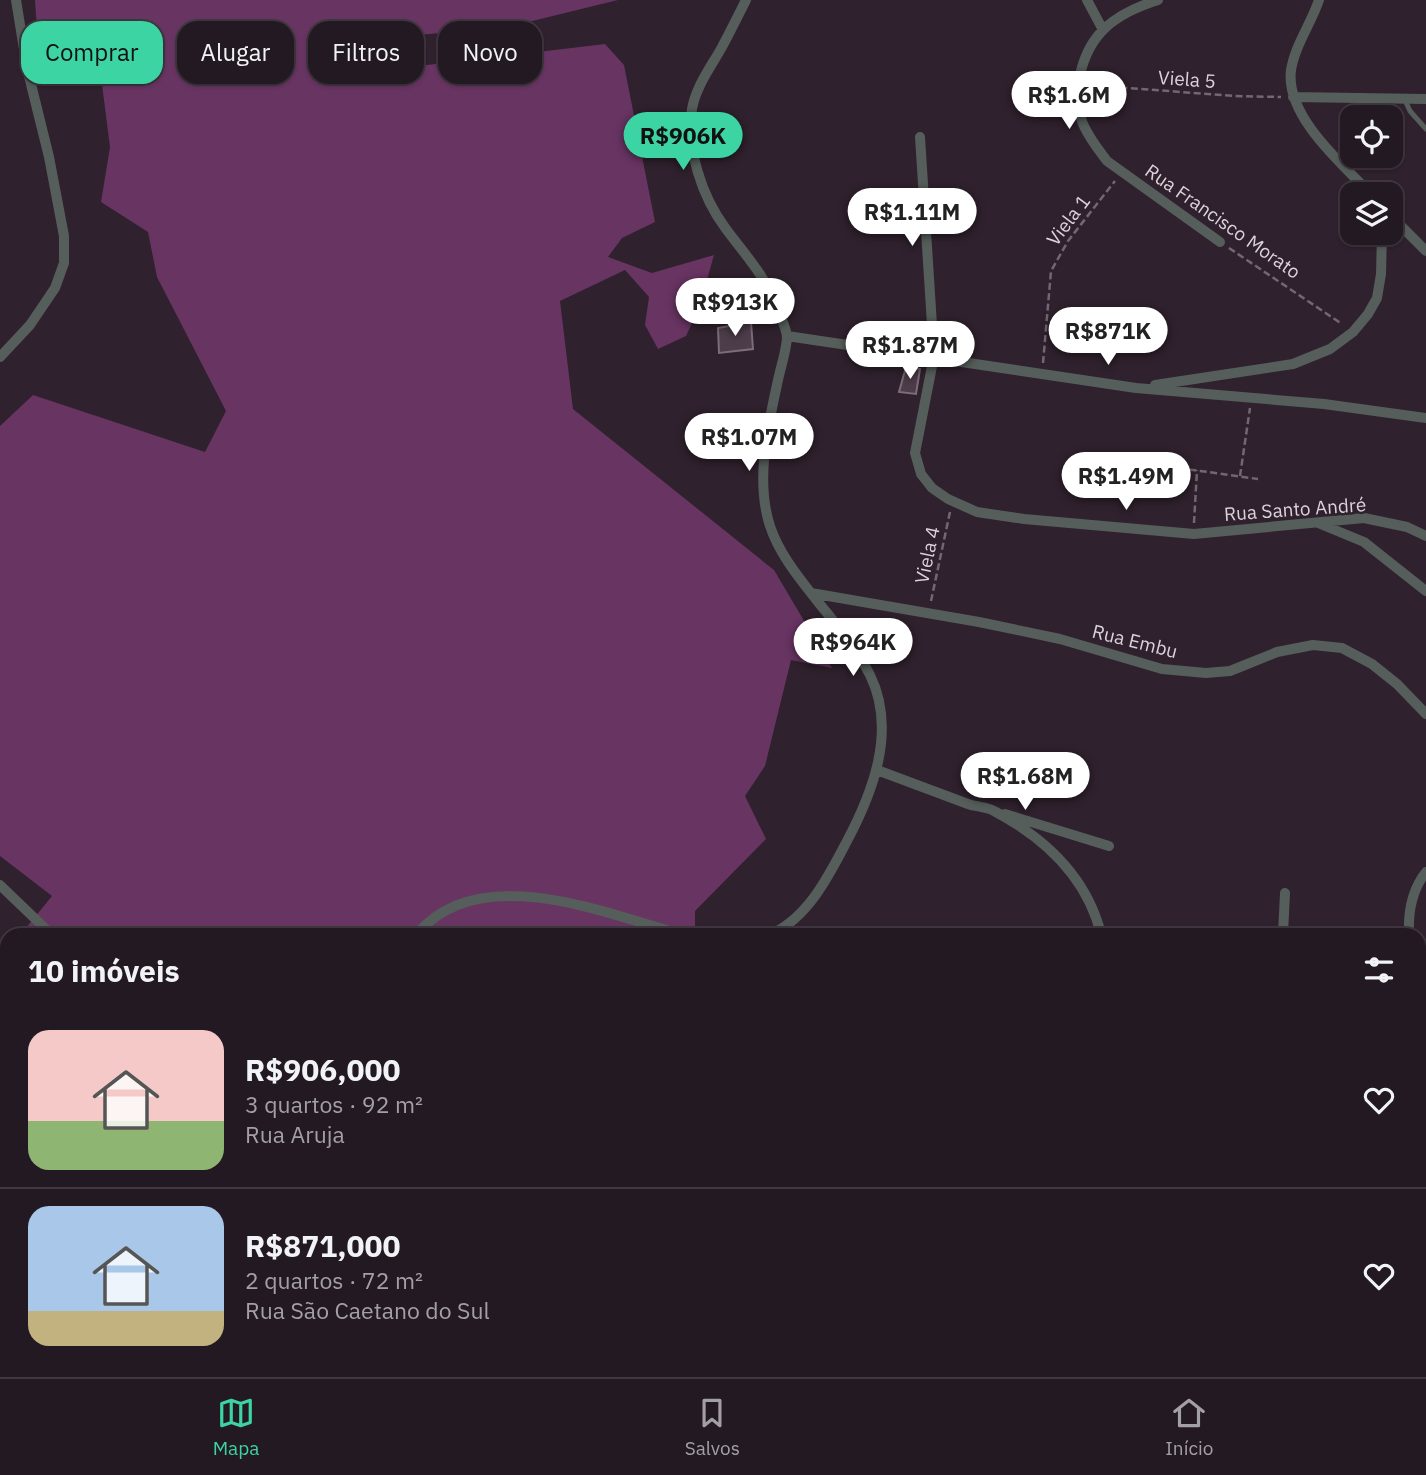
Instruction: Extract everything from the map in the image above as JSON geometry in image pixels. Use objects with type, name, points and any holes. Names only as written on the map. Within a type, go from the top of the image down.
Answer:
[{"type":"street","points":[[0,357],[30,325],[55,288],[64,263],[64,236],[49,157],[27,68],[16,0]]},
{"type":"street","points":[[746,0],[698,88],[692,107],[691,130],[695,160],[709,201],[772,291],[787,336],[770,420],[765,462],[764,505],[771,528],[781,551],[851,643],[871,677],[879,704],[882,740],[877,770],[863,810],[825,883],[784,928]]},
{"type":"street","points":[[1087,0],[1103,30]]},
{"type":"street","name":"Rua Francisco Morato","points":[[1158,0],[1126,12],[1103,30],[1080,67],[1078,96],[1082,122],[1100,152],[1122,173],[1220,242]]},
{"type":"street","points":[[1319,0],[1297,49],[1291,72],[1293,97],[1305,121],[1359,182]]},
{"type":"street","points":[[1293,97],[1426,99]]},
{"type":"street","name":"Rua Santo André","points":[[920,137],[934,356],[915,453],[921,474],[932,488],[953,502],[977,512],[1024,519],[1194,534],[1364,518],[1407,527],[1426,536]]},
{"type":"street","points":[[1403,228],[1426,251]]},
{"type":"street","points":[[1136,388],[1293,364],[1330,349],[1353,332],[1377,298],[1382,245]]},
{"type":"street","points":[[787,336],[1136,388],[1324,404],[1426,418]]},
{"type":"street","points":[[1315,522],[1364,542],[1426,591]]},
{"type":"street","name":"Rua Embu","points":[[811,593],[1060,639],[1162,669],[1206,673],[1230,671],[1289,649],[1313,645],[1342,648],[1372,664],[1397,684],[1426,714]]},
{"type":"street","points":[[877,770],[973,806],[1109,846]]},
{"type":"street","points":[[993,810],[1043,842],[1063,863],[1086,895],[1100,928]]},
{"type":"street","points":[[1409,928],[1408,915],[1413,896],[1426,872]]},
{"type":"street","points":[[0,886],[45,928]]},
{"type":"street","points":[[1283,928],[1285,893]]},
{"type":"street","points":[[423,928],[432,919],[462,904],[527,895],[568,902],[659,928]]},
{"type":"lane","points":[[1404,98],[1410,111],[1426,130]]},
{"type":"path","name":"Viela 5","points":[[1079,84],[1234,96],[1293,97]]},
{"type":"path","name":"Viela 1","points":[[1042,373],[1051,271],[1074,232],[1122,173]]},
{"type":"path","name":"Rua Francisco Morato","points":[[1220,242],[1353,332]]},
{"type":"path","points":[[1240,476],[1252,398]]},
{"type":"path","points":[[1179,468],[1258,479]]},
{"type":"path","points":[[1194,534],[1197,470]]},
{"type":"path","name":"Viela 4","points":[[928,613],[953,502]]},
{"type":"shaded area","points":[[35,0],[618,0],[532,21],[438,21],[438,33],[424,35],[424,21],[308,21],[308,84],[424,84],[424,65],[438,64],[438,84],[542,84],[542,51],[605,44],[624,65],[655,222],[622,238],[608,257],[652,273],[714,255],[699,308],[686,336],[658,349],[645,325],[649,297],[625,270],[560,301],[573,409],[774,570],[832,668],[791,660],[765,766],[745,796],[766,839],[695,911],[695,928],[26,928],[52,896],[0,856],[0,426],[33,395],[205,452],[226,411],[157,277],[148,232],[101,202],[110,147],[102,84],[163,84],[163,21],[36,21]]},
{"type":"building","points":[[751,322],[753,349],[719,353],[718,328]]},
{"type":"building","points":[[906,367],[920,369],[916,394],[899,392]]}]
